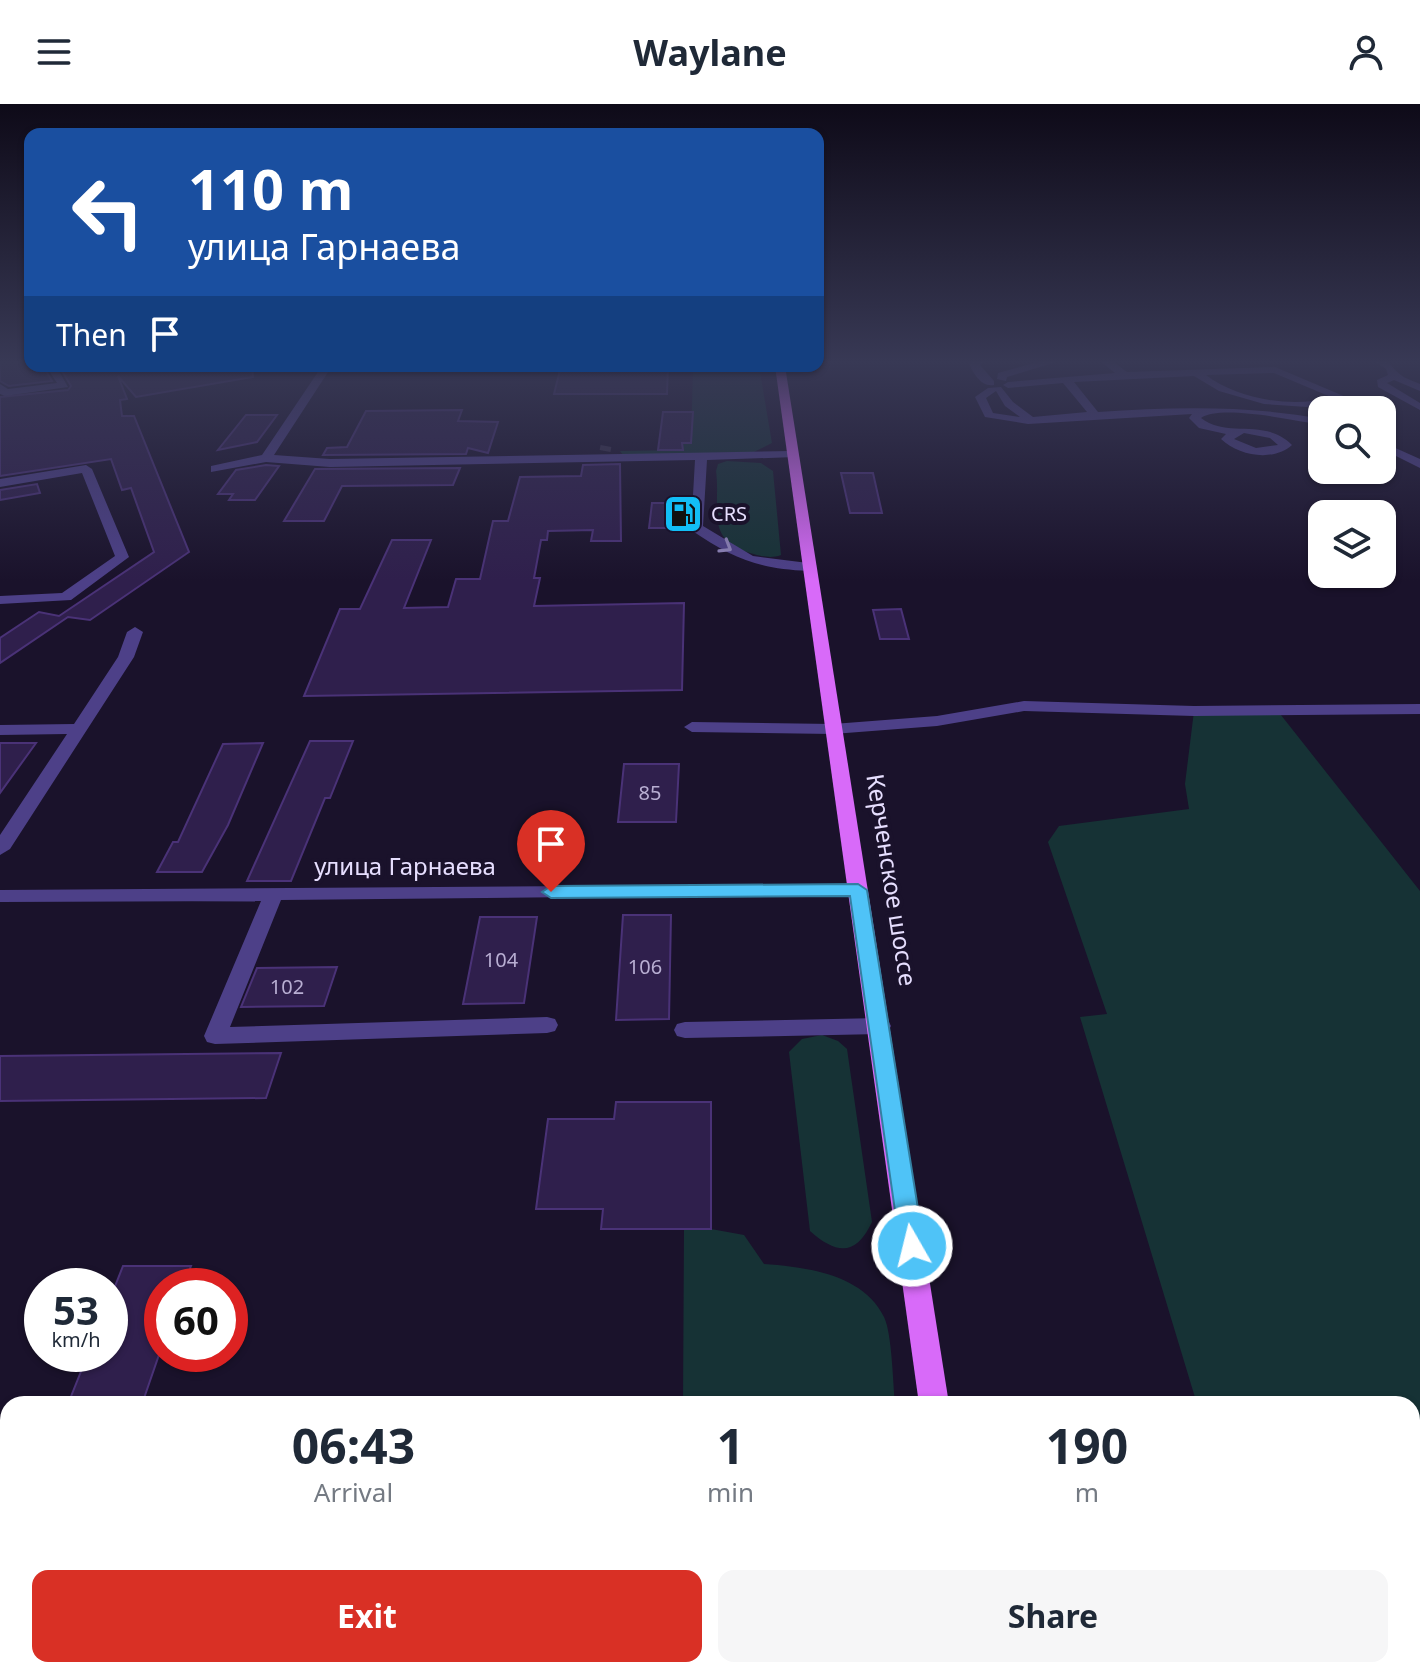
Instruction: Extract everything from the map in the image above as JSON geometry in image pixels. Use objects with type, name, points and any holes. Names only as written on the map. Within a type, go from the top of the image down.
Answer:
[{"type":"main road","name":"Керченское шоссе","points":[[788,433],[880,1026],[933,1396]]},
{"type":"street","points":[[266,458],[282,433]]},
{"type":"street","points":[[1396,452],[1420,464]]},
{"type":"street","points":[[215,469],[266,458],[330,463],[606,455],[791,455]]},
{"type":"street","points":[[701,457],[696,527],[723,546],[765,566],[808,567]]},
{"type":"street","points":[[0,483],[86,469],[122,557],[66,597],[0,600]]},
{"type":"street","points":[[0,849],[126,657],[135,632]]},
{"type":"street","points":[[692,727],[833,729],[937,721],[1024,706],[1194,711],[1420,709]]},
{"type":"street","points":[[0,730],[79,729]]},
{"type":"street","name":"улица Гарнаева","points":[[0,896],[858,890]]},
{"type":"street","points":[[274,894],[215,1036],[547,1025]]},
{"type":"street","points":[[685,1030],[880,1026]]},
{"type":"green space","points":[[691,433],[770,433],[772,443],[754,452],[623,455],[620,451],[682,450],[682,443],[691,443]]},
{"type":"green space","points":[[727,461],[761,463],[773,471],[781,555],[769,557],[750,553],[726,540],[720,531],[716,471],[718,464]]},
{"type":"green space","points":[[1277,710],[1420,891],[1420,1396],[1195,1396],[1080,1017],[1107,1014],[1048,842],[1059,826],[1189,809],[1185,784],[1194,711]]},
{"type":"green space","points":[[822,1035],[838,1041],[847,1049],[872,1222],[859,1241],[845,1248],[837,1248],[810,1231],[789,1052],[802,1039]]},
{"type":"green space","points":[[684,1229],[711,1229],[744,1235],[764,1264],[815,1271],[848,1282],[875,1302],[887,1325],[894,1396],[683,1396]]},
{"type":"building","points":[[0,433],[141,433],[189,552],[90,620],[68,617],[0,663],[0,638],[39,612],[59,616],[154,552],[131,488],[122,490],[111,459],[0,476]]},
{"type":"building","points":[[231,433],[263,433],[257,442],[218,450]]},
{"type":"building","points":[[354,433],[494,433],[488,453],[468,448],[466,454],[323,455],[327,448],[347,447]]},
{"type":"building","points":[[660,433],[692,433],[691,443],[682,443],[683,450],[658,450]]},
{"type":"building","points":[[620,464],[621,541],[591,541],[593,530],[548,531],[547,540],[541,540],[534,578],[540,578],[534,606],[684,603],[682,690],[304,696],[340,609],[360,609],[392,540],[431,540],[404,608],[448,607],[456,579],[480,579],[493,521],[508,521],[520,477],[581,476],[583,465]]},
{"type":"building","points":[[279,466],[255,500],[229,500],[233,494],[218,494],[236,470]]},
{"type":"building","points":[[460,468],[453,485],[342,486],[324,521],[284,521],[315,469]]},
{"type":"building","points":[[841,473],[873,473],[882,513],[850,513]]},
{"type":"building","points":[[37,484],[40,493],[0,500],[0,490]]},
{"type":"building","points":[[652,503],[672,503],[672,507],[677,507],[676,528],[649,528]]},
{"type":"building","points":[[901,609],[909,639],[880,639],[873,610]]},
{"type":"building","points":[[310,741],[353,741],[330,798],[325,798],[291,881],[247,881]]},
{"type":"building","points":[[0,743],[36,743],[0,793]]},
{"type":"building","points":[[263,743],[228,825],[202,872],[157,872],[173,842],[178,842],[223,744]]},
{"type":"building","points":[[624,764],[679,764],[676,822],[618,822]]},
{"type":"building","points":[[623,915],[671,915],[669,1019],[616,1020]]},
{"type":"building","points":[[480,917],[537,917],[524,1003],[463,1004]]},
{"type":"building","points":[[337,967],[324,1006],[241,1007],[257,968]]},
{"type":"building","points":[[281,1053],[266,1098],[0,1101],[0,1056]]},
{"type":"building","points":[[616,1102],[711,1102],[711,1229],[601,1229],[603,1209],[536,1209],[548,1119],[614,1119]]},
{"type":"building","points":[[123,1266],[191,1266],[144,1268],[144,1372],[153,1372],[145,1396],[71,1396],[81,1372],[128,1372],[128,1268]]},
{"type":"tunnel","points":[[605,451],[606,446]]},
{"type":"place","name":"CRS","points":[[683,514]]},
{"type":"route","points":[[551,892],[858,890],[912,1246]]}]
